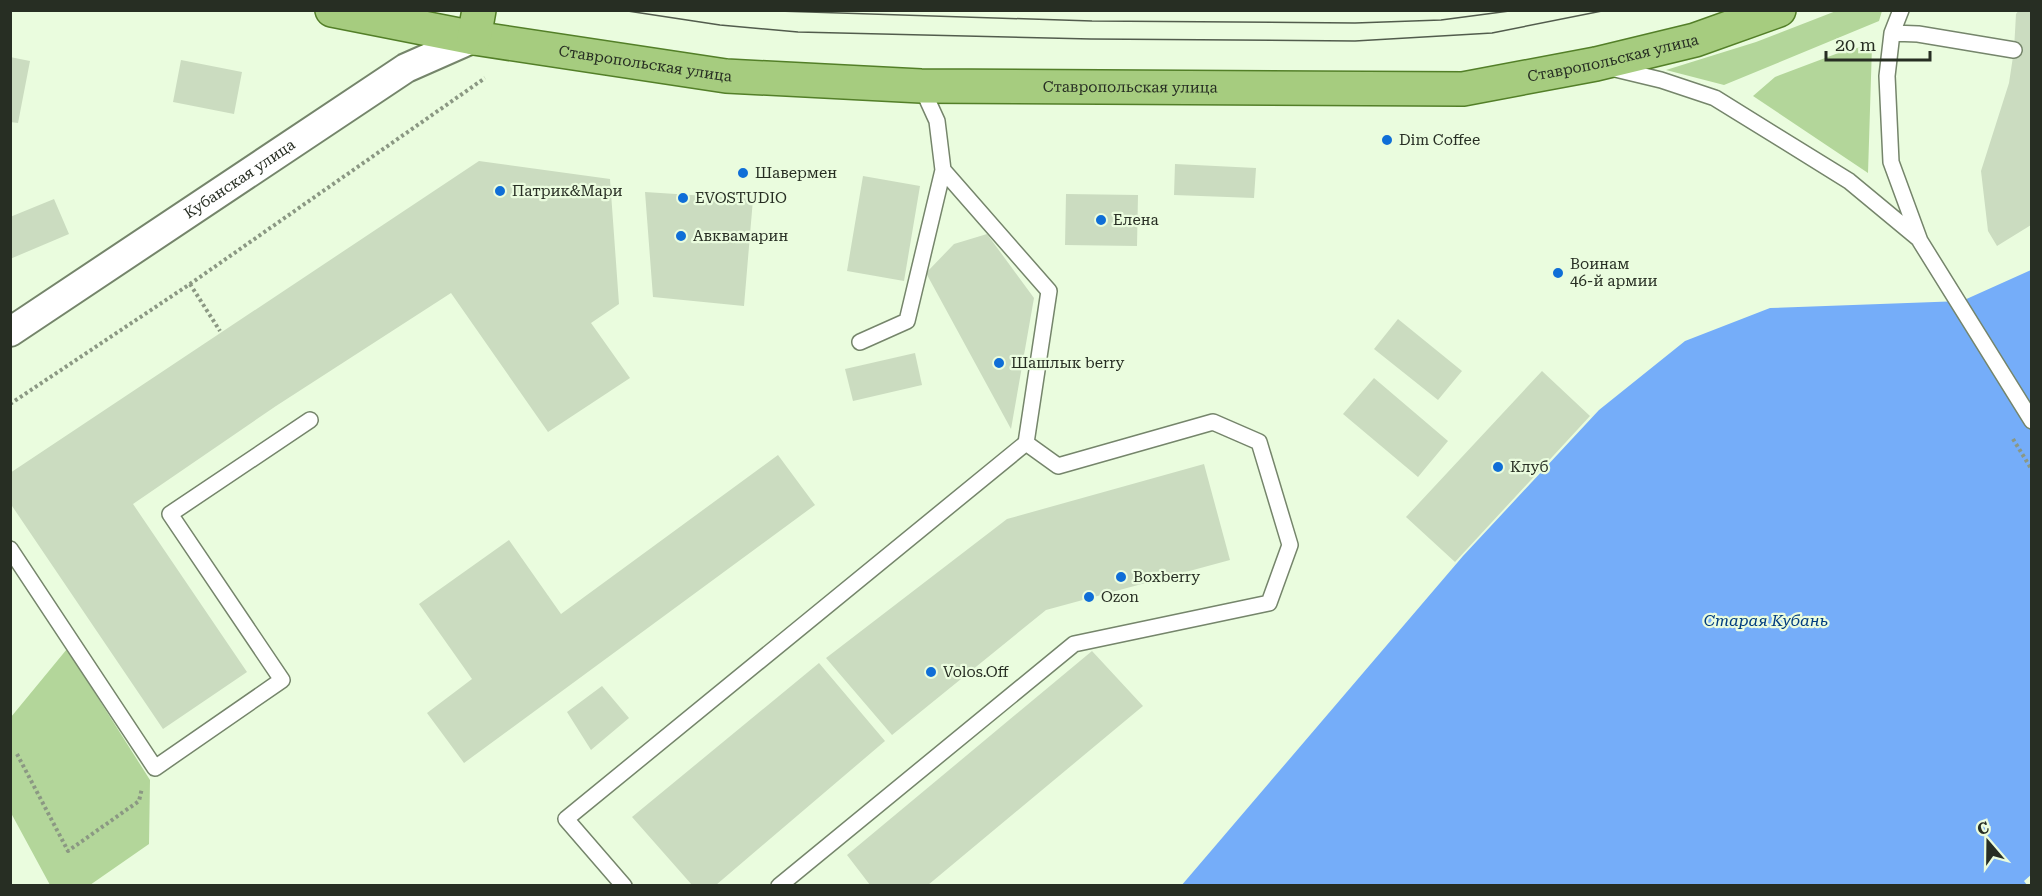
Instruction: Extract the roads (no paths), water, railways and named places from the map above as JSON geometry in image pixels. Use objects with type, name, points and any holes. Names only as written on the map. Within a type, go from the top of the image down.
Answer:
[{"type":"main road","name":"Ставропольская улица","points":[[332,10],[477,24],[726,76],[921,86],[1463,89],[1596,64],[1695,40],[1779,10]]},
{"type":"street","name":"Кубанская улица","points":[[10,332],[406,68],[477,24]]},
{"type":"lane","points":[[1900,10],[1892,33],[1887,76],[1891,162],[1920,241],[2031,421]]},
{"type":"lane","points":[[1892,33],[1918,34],[2014,50]]},
{"type":"lane","points":[[1596,64],[1661,80],[1715,98],[1849,181],[1920,241]]},
{"type":"lane","points":[[860,342],[907,321],[943,171],[938,121],[921,86]]},
{"type":"lane","points":[[624,885],[566,819],[1026,443],[1049,291],[943,171]]},
{"type":"lane","points":[[10,549],[154,768],[282,680],[171,514],[310,420]]},
{"type":"lane","points":[[780,885],[1074,644],[1269,603],[1290,545],[1259,442],[1213,422],[1058,466],[1026,443]]},
{"type":"water","name":"Старая Кубань","points":[[2031,270],[2032,874],[2024,881],[2027,885],[1181,886],[1463,556],[1599,410],[1685,341],[1770,308],[1962,301]]},
{"type":"tram line","points":[[621,10],[720,25],[798,32],[1091,39],[1355,41],[1492,33],[1607,10]]},
{"type":"tram line","points":[[748,10],[1092,21],[1355,23],[1441,20],[1517,10]]},
{"type":"place","name":"Dim Coffee","points":[[1387,140]]},
{"type":"place","name":"Шавермен","points":[[743,173]]},
{"type":"place","name":"Патрик&Мари","points":[[500,191]]},
{"type":"place","name":"EVOSTUDIO","points":[[683,198]]},
{"type":"place","name":"Елена","points":[[1101,220]]},
{"type":"place","name":"Авквамарин","points":[[681,236]]},
{"type":"place","name":"Воинам 46-й армии","points":[[1558,273]]},
{"type":"place","name":"Шашлык berry","points":[[999,363]]},
{"type":"place","name":"Клуб","points":[[1498,467]]},
{"type":"place","name":"Boxberry","points":[[1121,577]]},
{"type":"place","name":"Ozon","points":[[1089,597]]},
{"type":"place","name":"Volos.Off","points":[[931,672]]}]
